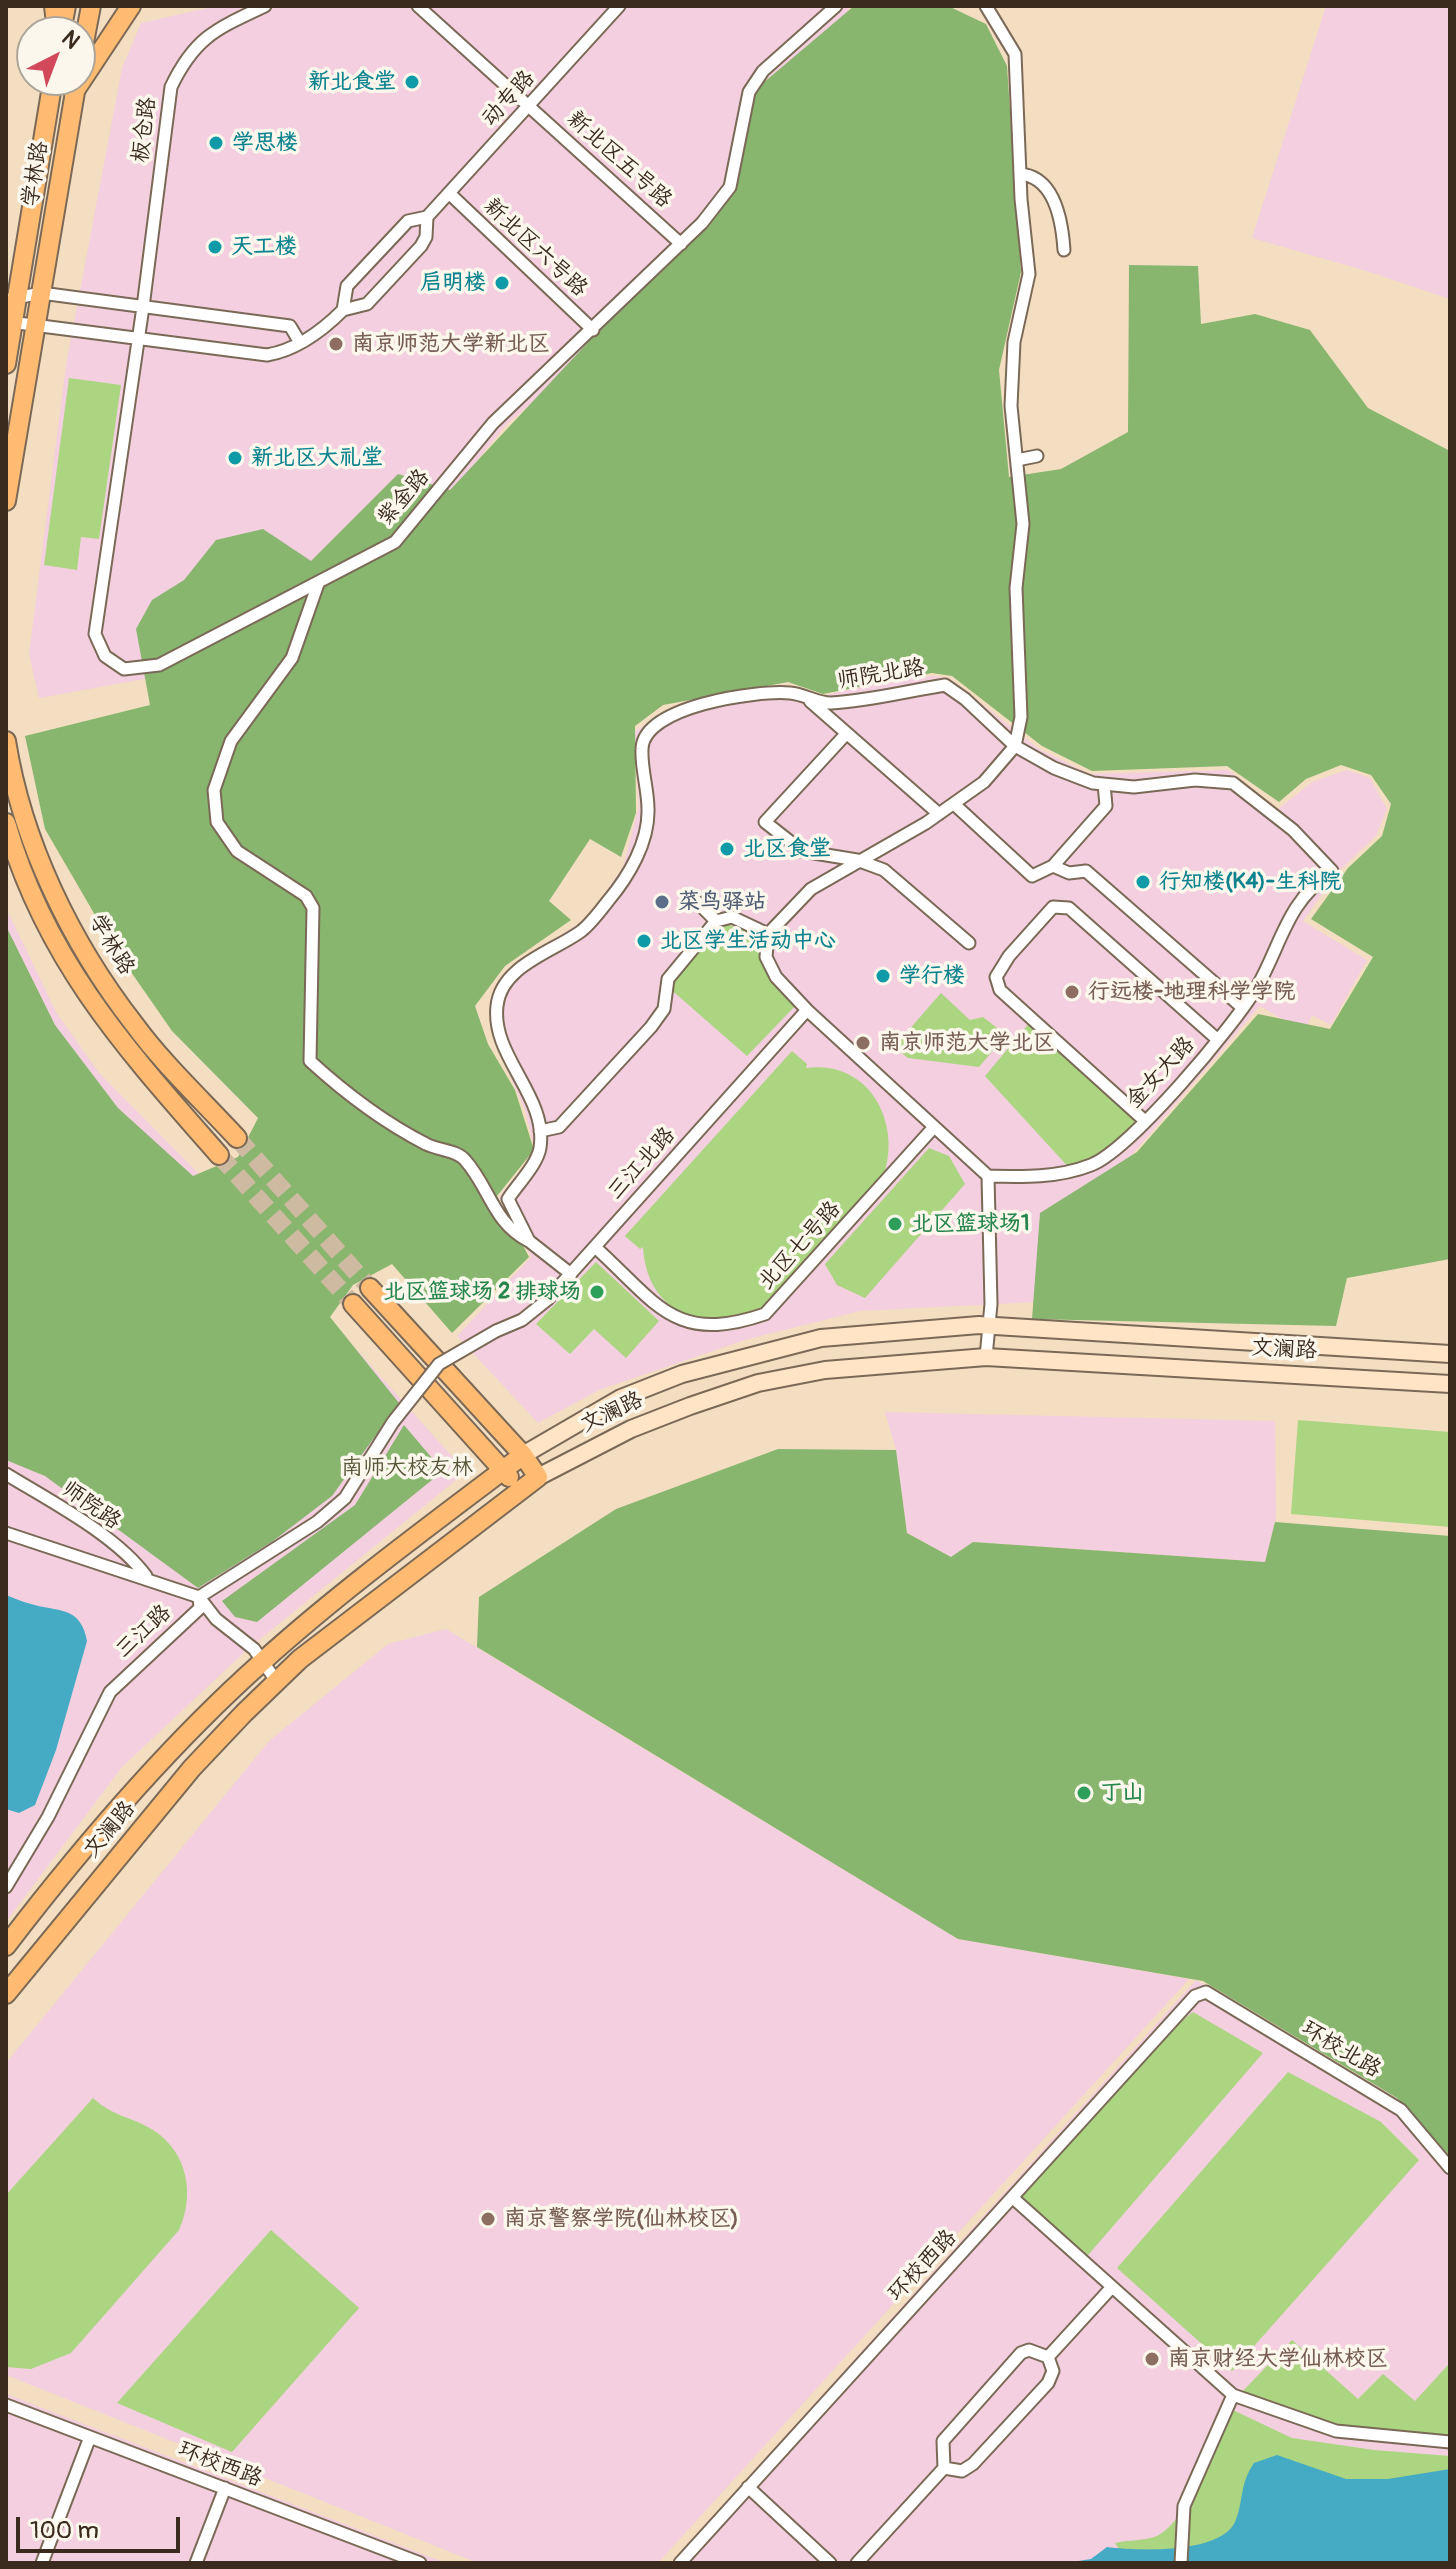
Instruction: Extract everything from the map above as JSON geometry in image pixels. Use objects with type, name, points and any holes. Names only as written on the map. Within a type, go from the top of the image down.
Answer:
[{"type":"main road","points":[[96,57],[131,6]]},
{"type":"main road","name":"学林路","points":[[6,364],[10,300],[50,96]]},
{"type":"main road","name":"学林路","points":[[6,501],[74,96]]},
{"type":"main road","name":"学林路","points":[[6,741],[30,832],[62,910],[95,971],[135,1026],[237,1138]]},
{"type":"main road","points":[[6,823],[42,919],[77,983],[117,1039],[219,1155]]},
{"type":"main road","points":[[370,1288],[523,1455],[538,1477]]},
{"type":"main road","points":[[353,1304],[518,1489]]},
{"type":"main road","name":"文澜路","points":[[6,1946],[174,1747],[261,1663],[325,1607],[523,1455],[621,1398],[682,1374],[821,1338],[987,1326],[1450,1354]]},
{"type":"main road","name":"文澜路","points":[[6,1994],[192,1768],[300,1659],[518,1489],[631,1429],[758,1383],[825,1370],[986,1357],[1450,1384]]},
{"type":"street","name":"板仓路","points":[[143,307],[171,87],[186,55],[203,38],[265,6]]},
{"type":"street","name":"新北区五号路","points":[[418,6],[681,244]]},
{"type":"street","name":"动专路","points":[[427,217],[619,6]]},
{"type":"street","name":"紫金路","points":[[143,307],[95,634],[105,656],[124,669],[159,665],[395,542],[493,423],[681,244],[730,187],[749,92],[763,71],[836,6]]},
{"type":"street","points":[[986,6],[1015,54],[1020,174],[1029,274],[1014,342],[1011,406],[1023,524],[1016,588],[1021,717],[1015,746],[984,782],[954,804],[811,889],[768,934],[766,957],[776,977],[807,1010],[988,1176],[991,1304],[986,1357]]},
{"type":"street","points":[[1020,174],[1034,175],[1047,187],[1062,223],[1064,250]]},
{"type":"street","name":"新北区六号路","points":[[450,194],[593,330]]},
{"type":"street","points":[[9,322],[37,323],[267,355],[289,352],[299,341],[321,331],[343,310],[367,304],[421,246],[426,237],[427,217],[408,221],[347,286],[343,310]]},
{"type":"street","points":[[10,300],[41,293],[290,326],[299,341]]},
{"type":"street","points":[[1017,460],[1037,456]]},
{"type":"street","points":[[318,584],[292,658],[231,741],[214,790],[217,822],[237,851],[306,896],[313,908],[310,1061],[342,1090],[383,1118],[428,1145],[464,1157],[509,1231],[529,1241],[571,1274]]},
{"type":"street","name":"师院北路","points":[[540,1131],[530,1099],[501,1045],[496,1005],[512,974],[581,931],[610,899],[642,849],[649,811],[642,745],[649,729],[667,717],[711,702],[760,693],[803,696],[828,703],[945,685],[965,699],[1015,746],[1054,768],[1104,784],[1134,787],[1195,780],[1233,783],[1293,830],[1332,871]]},
{"type":"street","points":[[803,696],[939,814]]},
{"type":"street","points":[[846,734],[765,822],[802,851],[857,860],[884,870],[969,943]]},
{"type":"street","points":[[954,804],[1032,876],[1053,866],[1106,806],[1104,784]]},
{"type":"street","points":[[1053,866],[1069,873],[1086,871],[1243,1008]]},
{"type":"street","name":"金女大路","points":[[988,1176],[1034,1177],[1093,1164],[1116,1151],[1218,1040],[1243,1008],[1258,986],[1285,923],[1310,889],[1332,871]]},
{"type":"street","points":[[695,900],[716,921]]},
{"type":"street","points":[[1145,1121],[1000,990],[996,977],[1017,946],[1053,907],[1069,908],[1218,1040]]},
{"type":"street","points":[[529,1241],[508,1199],[539,1151],[540,1131],[559,1127],[651,1027],[664,1009],[668,979],[716,921],[732,917],[768,934]]},
{"type":"street","name":"三江北路","points":[[439,1364],[496,1331],[522,1320],[571,1274],[807,1010]]},
{"type":"street","name":"北区七号路","points":[[595,1247],[677,1320],[702,1327],[736,1324],[765,1314],[934,1127]]},
{"type":"street","name":"三江路","points":[[6,1887],[48,1817],[110,1692],[200,1608],[199,1597],[317,1522],[335,1506],[370,1462],[393,1422],[423,1381],[439,1364]]},
{"type":"street","name":"师院路","points":[[6,1474],[69,1513],[136,1562],[146,1577]]},
{"type":"street","name":"师院路","points":[[6,1533],[199,1597],[216,1619],[254,1649],[277,1682]]},
{"type":"street","name":"环校北路","points":[[1195,1996],[1206,1992],[1401,2110],[1450,2168]]},
{"type":"street","name":"环校西路","points":[[680,2563],[1195,1996]]},
{"type":"street","points":[[1013,2198],[1233,2395],[1336,2431],[1450,2442]]},
{"type":"street","points":[[1048,2357],[1112,2287]]},
{"type":"street","points":[[857,2563],[944,2468],[943,2441],[978,2398],[1021,2353],[1029,2350],[1048,2357]]},
{"type":"street","points":[[944,2468],[962,2471],[973,2464],[1053,2377],[1048,2357]]},
{"type":"street","points":[[1181,2563],[1184,2506],[1233,2395]]},
{"type":"street","name":"环校西路","points":[[6,2405],[411,2562]]},
{"type":"street","points":[[42,2563],[90,2437]]},
{"type":"street","points":[[748,2487],[830,2563]]},
{"type":"street","points":[[196,2563],[225,2488]]},
{"type":"shaded area","name":"南京师范大学新北区","points":[[216,6],[848,6],[849,17],[745,194],[626,322],[506,425],[400,555],[161,676],[39,698],[29,654],[66,365],[122,68],[141,23]]},
{"type":"shaded area","points":[[1326,6],[1450,6],[1450,299],[1252,238]]},
{"type":"shaded area","name":"南京师范大学北区","points":[[932,676],[949,678],[1039,749],[1090,774],[1228,770],[1278,809],[1312,782],[1347,770],[1370,778],[1387,809],[1376,836],[1338,872],[1303,921],[1367,960],[1331,1025],[1312,1015],[1304,1032],[1260,1006],[1124,1164],[1077,1300],[860,1311],[745,1340],[599,1390],[538,1423],[457,1336],[531,1257],[499,1198],[535,1151],[525,1110],[500,1053],[491,1004],[514,966],[588,917],[623,867],[639,806],[633,732],[697,696],[789,686],[822,696],[884,681]]},
{"type":"shaded area","points":[[6,908],[56,1012],[99,1073],[205,1180],[466,1472],[248,1649],[122,1767],[6,1922]]},
{"type":"shaded area","points":[[885,1412],[1275,1421],[1276,1517],[1265,1562],[973,1542],[951,1557],[907,1533],[896,1450]]},
{"type":"shaded area","name":"南京警察学院(仙林校区)","points":[[446,1629],[958,1939],[1189,1979],[658,2563],[478,2563],[6,2375],[6,2063],[269,1741],[388,1644]]},
{"type":"shaded area","name":"南京财经大学仙林校区","points":[[1196,1980],[1397,2098],[1450,2156],[1450,2563],[671,2563]]},
{"type":"shaded area","points":[[6,2394],[446,2563],[6,2563]]},
{"type":"green space","points":[[854,6],[948,6],[986,24],[1007,66],[1021,272],[999,370],[1009,477],[1061,469],[1128,432],[1129,265],[1198,266],[1201,324],[1255,314],[1310,330],[1368,408],[1450,451],[1450,1259],[1347,1278],[1336,1326],[1032,1319],[1040,1213],[1137,1152],[1258,1014],[1330,1029],[1373,957],[1311,919],[1348,868],[1382,836],[1391,804],[1371,775],[1341,765],[1306,779],[1279,802],[1227,766],[1092,771],[1042,746],[952,676],[932,673],[823,694],[788,682],[663,705],[635,726],[636,813],[621,857],[590,839],[549,901],[571,920],[505,966],[475,1006],[488,1044],[515,1090],[534,1150],[497,1196],[529,1257],[452,1333],[392,1264],[353,1285],[330,1317],[399,1403],[332,1496],[273,1541],[198,1588],[45,1476],[6,1460],[6,926],[55,1025],[118,1108],[193,1176],[238,1157],[258,1118],[172,1031],[113,946],[45,829],[25,736],[150,705],[136,629],[152,600],[184,580],[216,540],[263,529],[311,561],[398,474],[450,490],[734,186],[756,89]]},
{"type":"green space","points":[[69,378],[121,385],[99,539],[81,537],[77,570],[44,565]]},
{"type":"green space","points":[[716,921],[745,930],[799,1002],[747,1056],[668,987]]},
{"type":"green space","points":[[941,993],[970,1020],[983,1017],[1006,1035],[979,1067],[908,1058],[894,1047]]},
{"type":"green space","points":[[1031,1021],[1145,1121],[1116,1151],[1072,1171],[985,1076]]},
{"type":"green space","points":[[792,1051],[807,1064],[806,1068],[829,1068],[848,1074],[864,1085],[876,1100],[888,1138],[888,1159],[882,1180],[761,1313],[719,1320],[682,1313],[667,1303],[655,1289],[647,1270],[643,1247],[640,1249],[625,1236]]},
{"type":"green space","name":"北区篮球场1","points":[[929,1148],[949,1156],[965,1184],[865,1298],[837,1285],[825,1264]]},
{"type":"green space","name":"北区篮球场 2 排球场","points":[[596,1262],[659,1321],[626,1358],[594,1329],[570,1354],[536,1324]]},
{"type":"green space","points":[[1298,1420],[1450,1432],[1450,1527],[1291,1514]]},
{"type":"green space","name":"南师大校友林","points":[[404,1425],[443,1471],[257,1622],[235,1617],[222,1601],[355,1505]]},
{"type":"green space","name":"丁山","points":[[778,1449],[896,1450],[907,1533],[951,1557],[973,1542],[1265,1562],[1275,1522],[1450,1536],[1450,2156],[1397,2098],[1203,1981],[958,1939],[477,1647],[479,1597],[616,1509]]},
{"type":"green space","points":[[1193,2012],[1263,2053],[1082,2262],[1015,2203],[1176,2025]]},
{"type":"green space","points":[[1288,2072],[1381,2122],[1419,2160],[1232,2371],[1117,2268]]},
{"type":"green space","points":[[93,2098],[108,2109],[153,2130],[174,2150],[185,2175],[187,2203],[184,2217],[179,2230],[71,2353],[31,2369],[6,2367],[6,2195]]},
{"type":"green space","points":[[271,2230],[359,2308],[232,2452],[117,2403]]},
{"type":"green space","points":[[1292,2340],[1358,2399],[1383,2374],[1415,2401],[1448,2365],[1450,2442],[1345,2432],[1238,2396]]},
{"type":"green space","points":[[1233,2410],[1292,2438],[1374,2450],[1450,2456],[1450,2563],[1128,2563],[1115,2543],[1153,2538],[1169,2528],[1191,2498]]},
{"type":"water","points":[[6,1595],[66,1612],[79,1621],[87,1641],[56,1750],[35,1805],[19,1813],[6,1809]]},
{"type":"water","points":[[1277,2455],[1346,2479],[1388,2479],[1450,2469],[1450,2563],[1066,2563],[1091,2559],[1107,2547],[1177,2548],[1213,2540],[1235,2522],[1246,2479],[1254,2463]]},
{"type":"tunnel","points":[[237,1138],[370,1288]]},
{"type":"tunnel","points":[[219,1155],[353,1304]]},
{"type":"place","name":"新北食堂","points":[[412,82]]},
{"type":"place","name":"学思楼","points":[[216,143]]},
{"type":"place","name":"天工楼","points":[[215,247]]},
{"type":"place","name":"启明楼","points":[[502,283]]},
{"type":"place","name":"南京师范大学新北区","points":[[336,344]]},
{"type":"place","name":"新北区大礼堂","points":[[235,458]]},
{"type":"place","name":"北区食堂","points":[[727,849]]},
{"type":"place","name":"行知楼(K4)-生科院","points":[[1143,882]]},
{"type":"place","name":"菜鸟驿站","points":[[662,902]]},
{"type":"place","name":"北区学生活动中心","points":[[644,941]]},
{"type":"place","name":"学行楼","points":[[883,976]]},
{"type":"place","name":"行远楼-地理科学学院","points":[[1072,992]]},
{"type":"place","name":"南京师范大学北区","points":[[863,1043]]},
{"type":"place","name":"北区篮球场1","points":[[895,1224]]},
{"type":"place","name":"北区篮球场 2 排球场","points":[[597,1292]]},
{"type":"place","name":"丁山","points":[[1084,1793]]},
{"type":"place","name":"南京警察学院(仙林校区)","points":[[488,2219]]},
{"type":"place","name":"南京财经大学仙林校区","points":[[1152,2359]]}]
